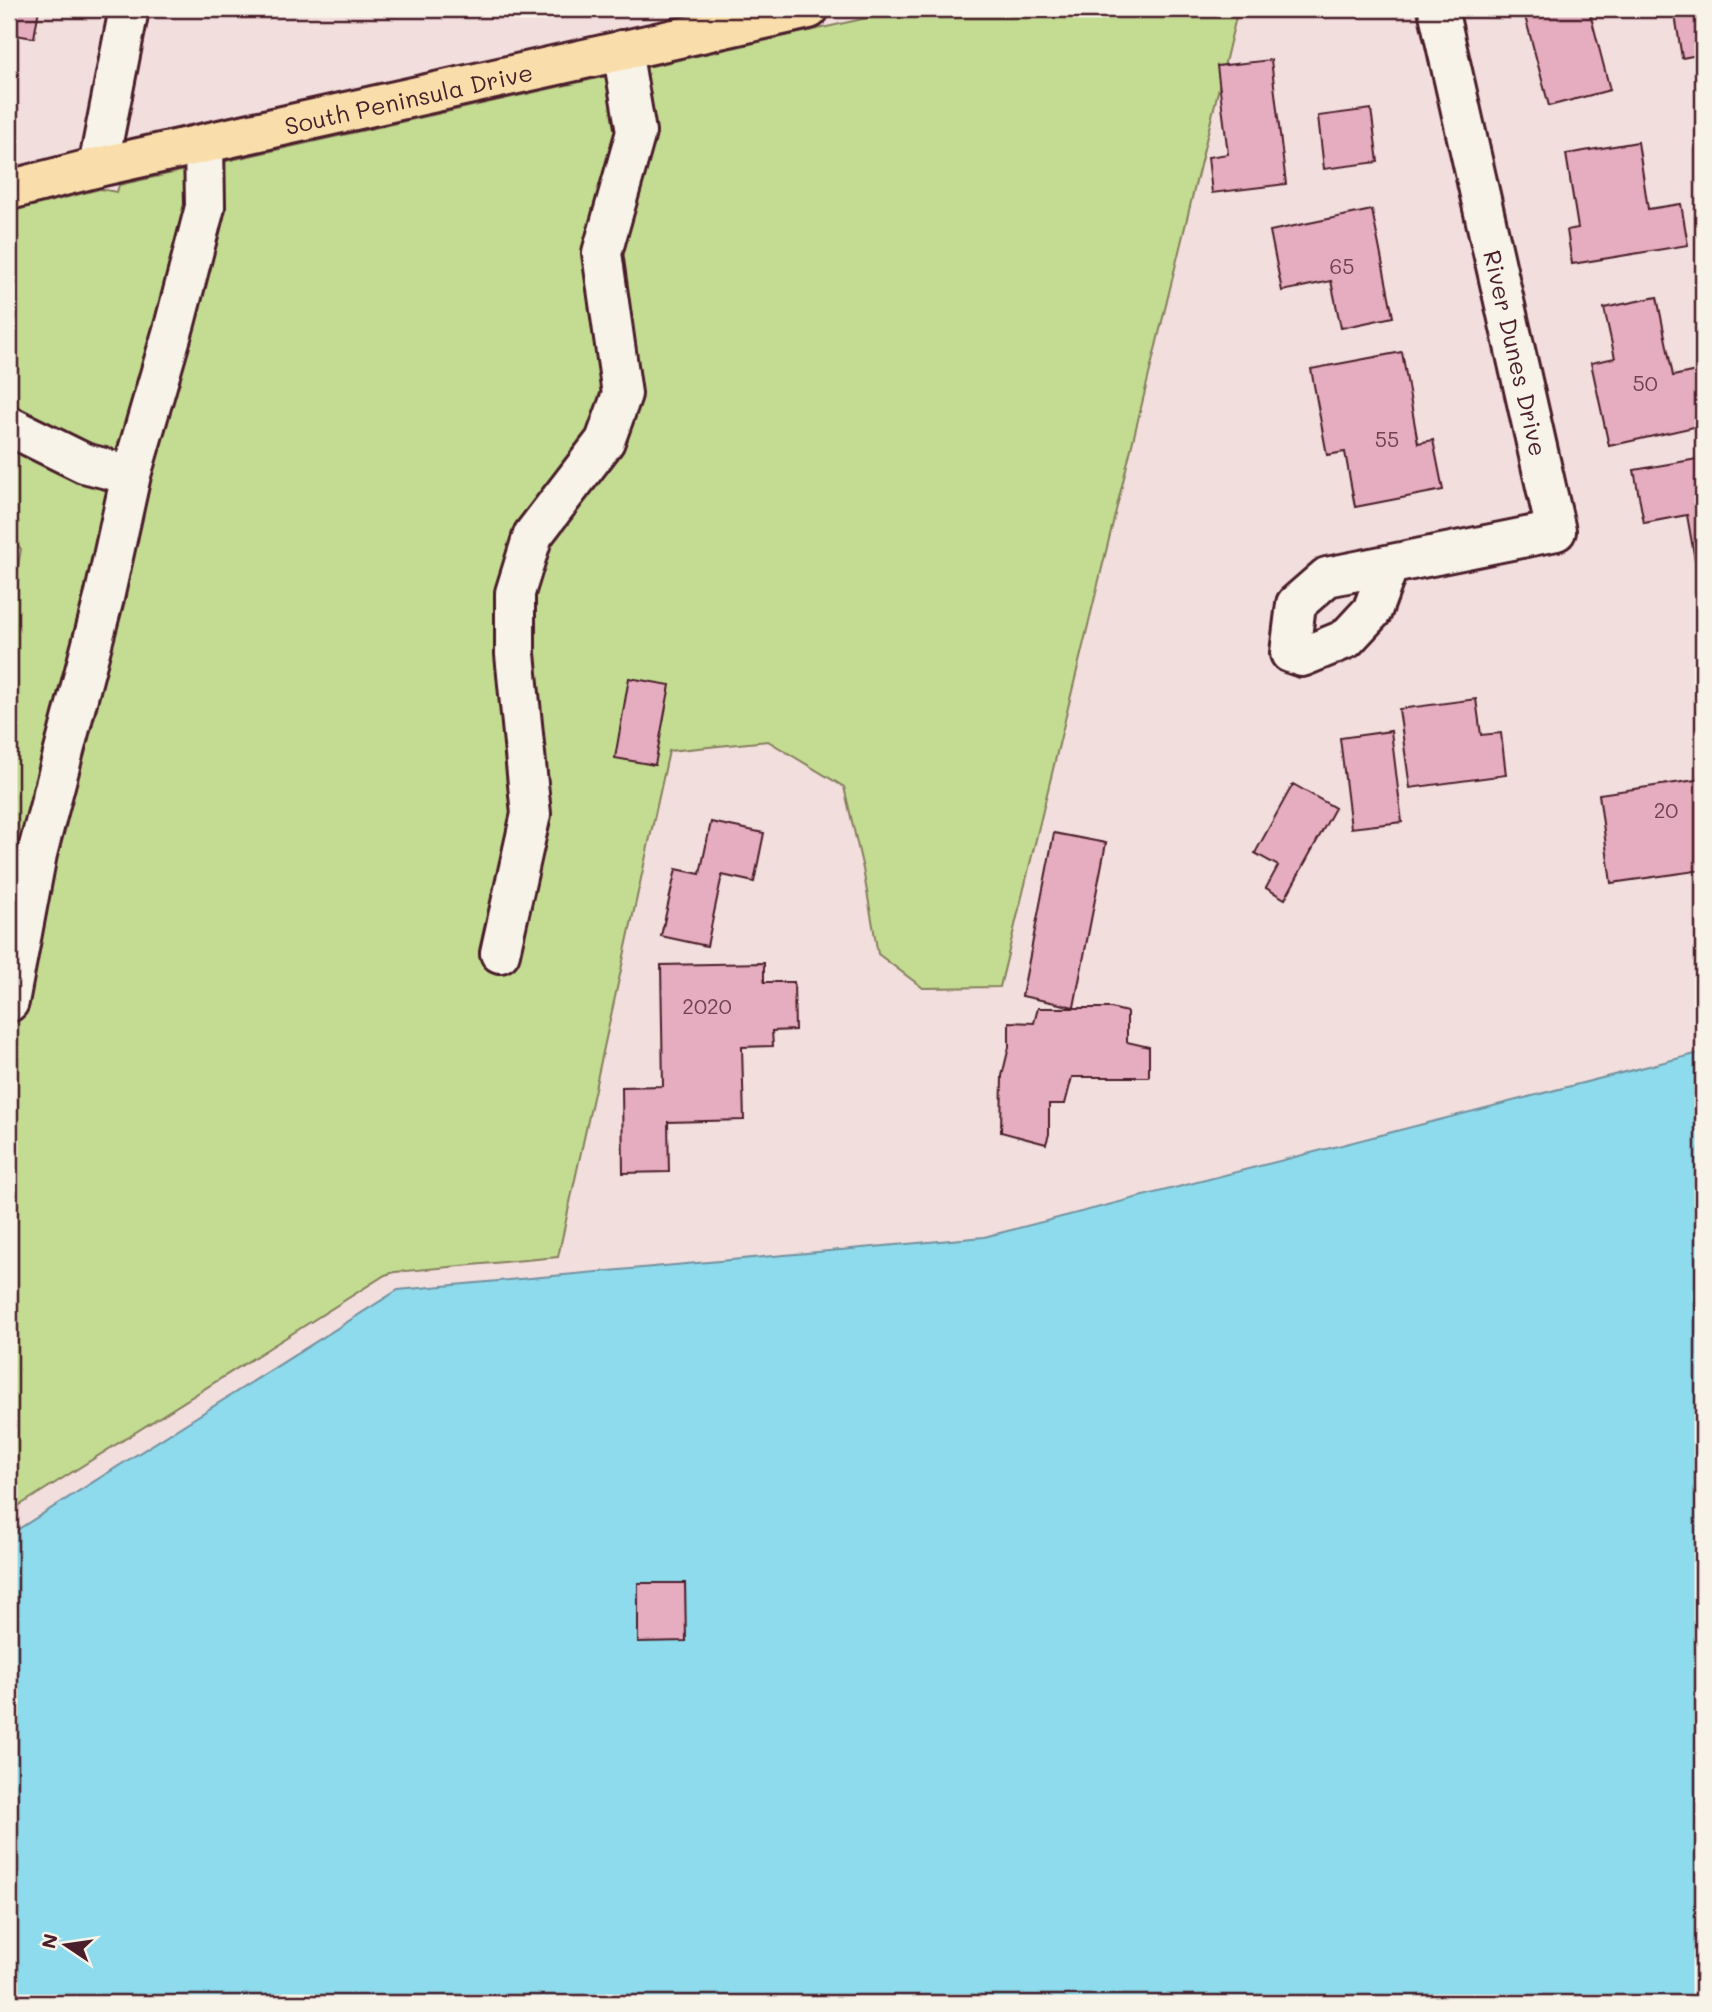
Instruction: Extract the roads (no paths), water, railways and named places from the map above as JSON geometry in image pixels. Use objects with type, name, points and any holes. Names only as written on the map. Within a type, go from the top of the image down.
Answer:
[{"type":"main road","name":"South Peninsula Drive","points":[[9,190],[98,167],[809,9]]},
{"type":"street","points":[[98,167],[128,9]]},
{"type":"street","name":"River Dunes Drive","points":[[1389,565],[1556,531],[1438,9]]},
{"type":"street","points":[[500,953],[531,814],[515,653],[515,593],[533,535],[605,441],[622,394],[602,253],[636,132],[622,51]]},
{"type":"street","points":[[9,1002],[37,854],[104,598],[131,475],[205,207],[204,144]]},
{"type":"street","points":[[9,426],[84,463],[131,475]]},
{"type":"water","points":[[1703,1052],[1703,2003],[9,2003],[9,1535],[398,1290],[984,1237]]}]
